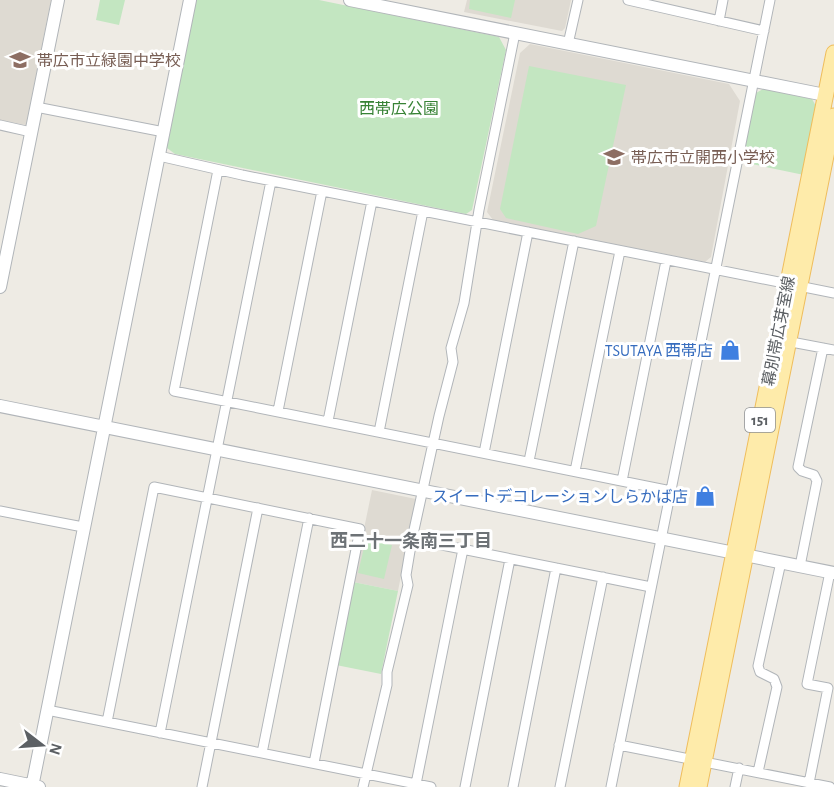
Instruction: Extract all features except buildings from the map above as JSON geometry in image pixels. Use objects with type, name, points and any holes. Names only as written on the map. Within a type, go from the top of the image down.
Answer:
[{"type":"main road","name":"幕別帯広芽室線","points":[[687,787],[698,760],[793,286],[830,96],[834,52]]},
{"type":"main road","name":"幕別帯広芽室線","points":[[793,286],[834,116]]},
{"type":"main road","name":"幕別帯広芽室線","points":[[698,760],[699,787]]},
{"type":"street","points":[[0,287],[58,0]]},
{"type":"street","points":[[0,778],[35,786],[47,710],[83,527],[190,0]]},
{"type":"street","points":[[568,44],[578,0]]},
{"type":"street","points":[[628,0],[764,31]]},
{"type":"street","points":[[674,12],[676,0]]},
{"type":"street","points":[[719,21],[723,0]]},
{"type":"street","points":[[611,787],[770,0]]},
{"type":"street","points":[[358,1],[830,96]]},
{"type":"street","points":[[363,787],[379,725],[387,685],[387,672],[408,585],[406,575],[422,491],[453,362],[451,348],[464,303],[477,222],[515,33]]},
{"type":"street","points":[[36,107],[164,132]]},
{"type":"street","points":[[0,126],[31,132]]},
{"type":"street","points":[[159,156],[423,212],[834,293]]},
{"type":"street","points":[[218,170],[174,391],[671,491]]},
{"type":"street","points":[[160,733],[271,181]]},
{"type":"street","points":[[278,411],[322,191]]},
{"type":"street","points":[[328,421],[372,201]]},
{"type":"street","points":[[379,432],[423,212]]},
{"type":"street","points":[[484,453],[528,232]]},
{"type":"street","points":[[529,461],[574,241]]},
{"type":"street","points":[[575,471],[621,251]]},
{"type":"street","points":[[622,481],[666,261]]},
{"type":"street","points":[[782,340],[834,350]]},
{"type":"street","points":[[800,566],[817,481],[814,475],[798,467],[823,348]]},
{"type":"street","points":[[0,406],[832,573],[807,684],[828,688],[809,783]]},
{"type":"street","points":[[107,722],[154,487],[208,497],[360,529],[314,763]]},
{"type":"street","points":[[202,787],[258,508]]},
{"type":"street","points":[[0,511],[83,527]]},
{"type":"street","points":[[262,753],[309,518]]},
{"type":"street","points":[[412,539],[651,587]]},
{"type":"street","points":[[416,784],[463,549]]},
{"type":"street","points":[[465,787],[510,559]]},
{"type":"street","points":[[758,772],[777,687],[774,679],[760,672],[758,666],[781,562]]},
{"type":"street","points":[[513,787],[556,568]]},
{"type":"street","points":[[560,787],[603,577]]},
{"type":"street","points":[[47,710],[431,787]]},
{"type":"street","points":[[619,745],[758,772],[786,783],[809,783],[830,787]]},
{"type":"street","points":[[735,787],[739,768]]},
{"type":"shaded area","name":"帯広市立緑園中学校","points":[[0,0],[51,0],[26,125],[0,120]]},
{"type":"shaded area","points":[[467,0],[571,0],[565,28],[562,31],[464,12]]},
{"type":"shaded area","name":"帯広市立開西小学校","points":[[530,44],[729,84],[740,101],[711,257],[705,262],[493,220],[487,212],[520,53]]},
{"type":"shaded area","points":[[372,490],[416,499],[398,591],[353,582]]},
{"type":"green space","points":[[100,0],[125,0],[119,25],[96,20]]},
{"type":"green space","name":"西帯広公園","points":[[196,0],[319,0],[499,37],[506,50],[472,210],[466,214],[175,154],[167,148]]},
{"type":"green space","points":[[470,0],[515,0],[511,18],[469,9]]},
{"type":"green space","points":[[529,66],[626,85],[596,226],[578,234],[506,218],[500,209]]},
{"type":"green space","points":[[763,89],[812,99],[817,108],[804,175],[742,162],[756,93]]},
{"type":"green space","points":[[366,539],[392,545],[384,579],[358,573]]},
{"type":"green space","points":[[353,582],[398,591],[381,674],[336,665]]},
{"type":"place","name":"帯広市立緑園中学校","points":[[20,60]]},
{"type":"place","name":"帯広市立開西小学校","points":[[614,157]]},
{"type":"place","name":"TSUTAYA 西帯店","points":[[730,350]]},
{"type":"place","name":"スイートデコレーションしらかば店","points":[[705,496]]},
{"type":"district","name":"西二十一条南三丁目","points":[[411,541]]}]
